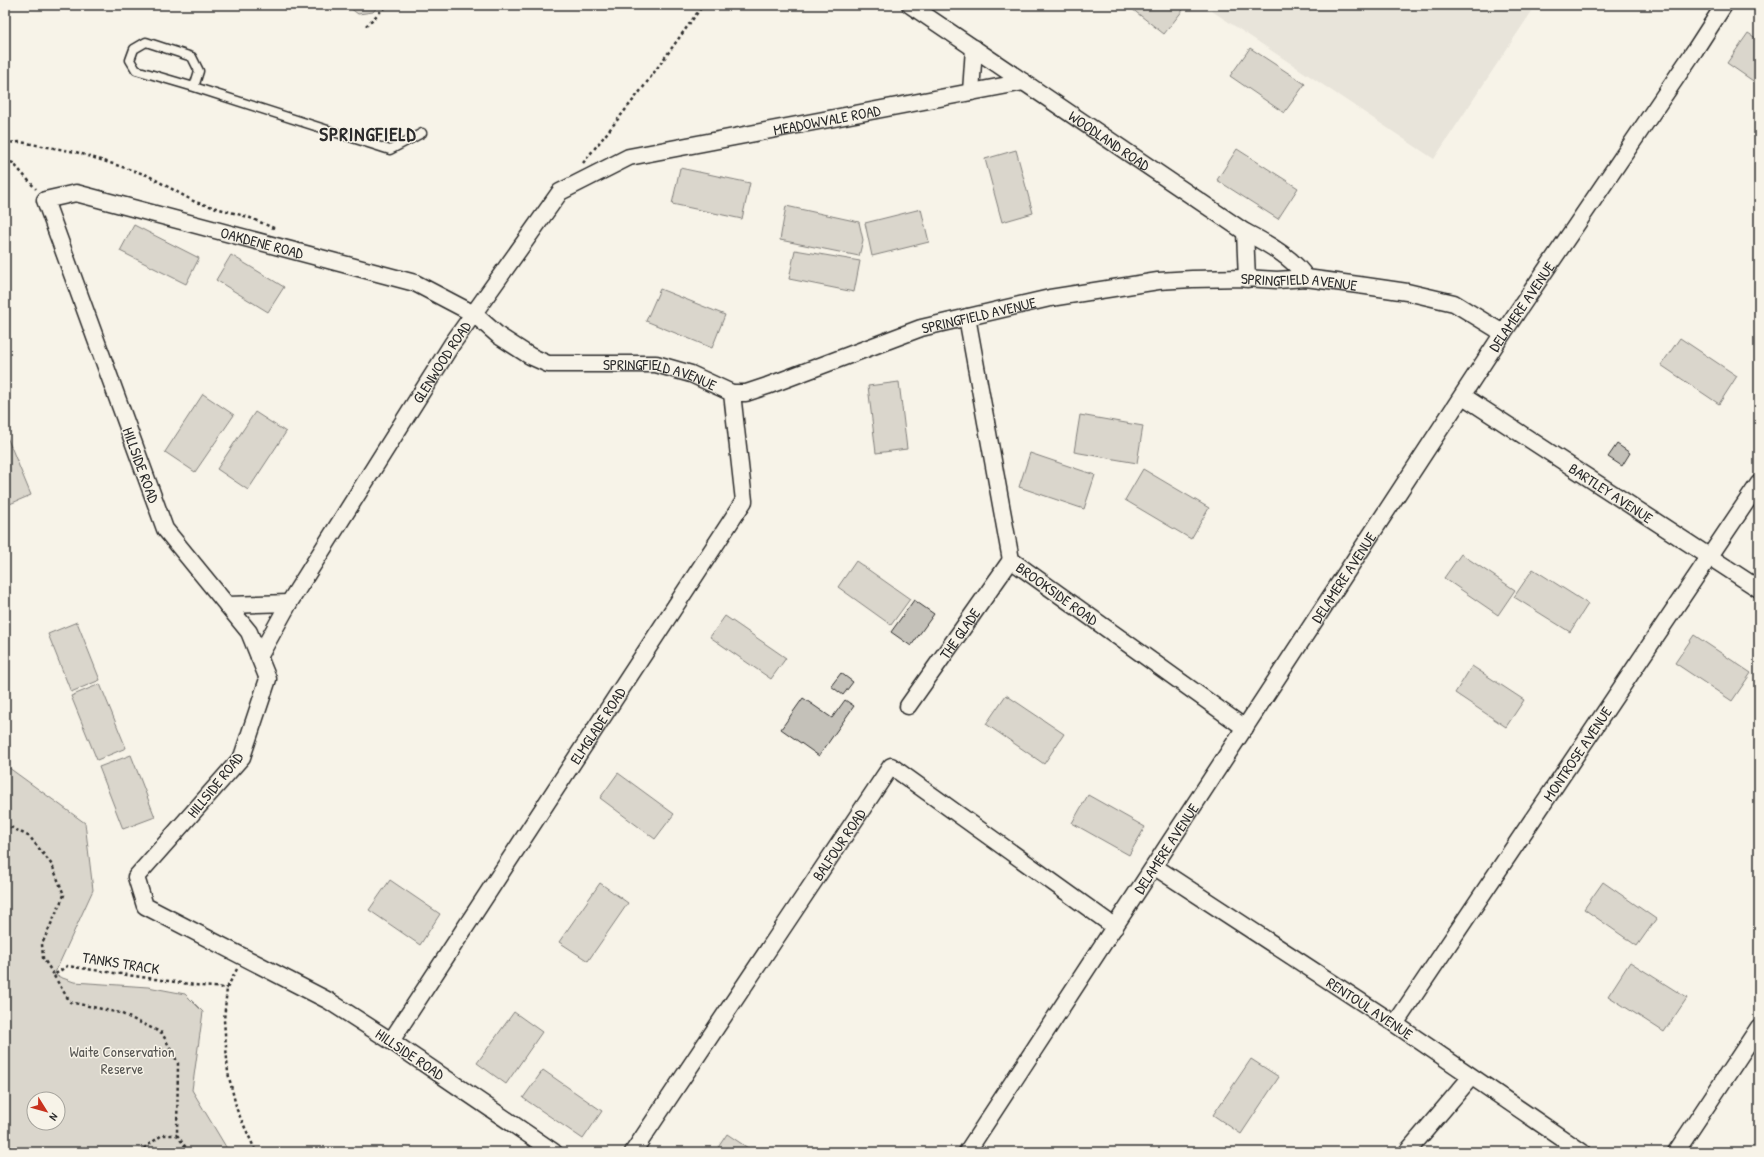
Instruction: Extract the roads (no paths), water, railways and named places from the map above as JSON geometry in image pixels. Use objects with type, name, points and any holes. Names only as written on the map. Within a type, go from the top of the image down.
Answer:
[{"type":"street","name":"WOODLAND ROAD","points":[[910,5],[1244,232],[1262,240],[1293,263],[1306,278]]},
{"type":"street","name":"DELAMERE AVENUE","points":[[967,1152],[1155,867],[1503,333],[1724,5]]},
{"type":"street","points":[[971,92],[974,48]]},
{"type":"street","name":"MEADOWVALE ROAD","points":[[629,157],[1024,82]]},
{"type":"street","name":"GLENWOOD ROAD","points":[[259,657],[289,603],[452,344],[560,192],[629,157]]},
{"type":"street","name":"OAKDENE ROAD","points":[[45,200],[76,193],[408,281],[415,283],[474,314]]},
{"type":"street","name":"HILLSIDE ROAD","points":[[45,200],[165,529],[249,632],[268,679],[242,757],[136,877],[145,906],[329,1001],[391,1041],[553,1151]]},
{"type":"street","points":[[1244,232],[1247,279]]},
{"type":"street","name":"SPRINGFIELD AVENUE","points":[[474,314],[499,336],[530,356],[548,364],[656,364],[691,374],[732,393],[746,392],[767,386],[921,328],[1050,298],[1124,285],[1192,279],[1277,280],[1306,278],[1407,292],[1454,303],[1503,333]]},
{"type":"street","name":"BROOKSIDE ROAD","points":[[967,318],[1011,560],[1245,728]]},
{"type":"street","name":"ELMGLADE ROAD","points":[[391,1041],[744,501],[732,393]]},
{"type":"street","name":"BARTLEY AVENUE","points":[[1463,396],[1759,589]]},
{"type":"street","name":"MONTROSE AVENUE","points":[[1395,1024],[1759,483]]},
{"type":"street","name":"THE GLADE","points":[[908,706],[1011,560]]},
{"type":"street","points":[[227,605],[289,603]]},
{"type":"street","name":"BALFOUR ROAD","points":[[633,1152],[891,766],[1115,927]]},
{"type":"street","name":"RENTOUL AVENUE","points":[[1155,867],[1395,1024],[1582,1152]]},
{"type":"street","points":[[1676,1152],[1759,1027]]},
{"type":"street","points":[[1407,1152],[1471,1077]]},
{"type":"lane","points":[[194,87],[199,71],[192,57],[146,42],[134,49],[130,60],[136,70],[194,87],[390,150],[422,133]]},
{"type":"district","name":"SPRINGFIELD","points":[[368,134]]},
{"type":"park label","name":"Waite Conservation Reserve","points":[[122,1060]]}]
